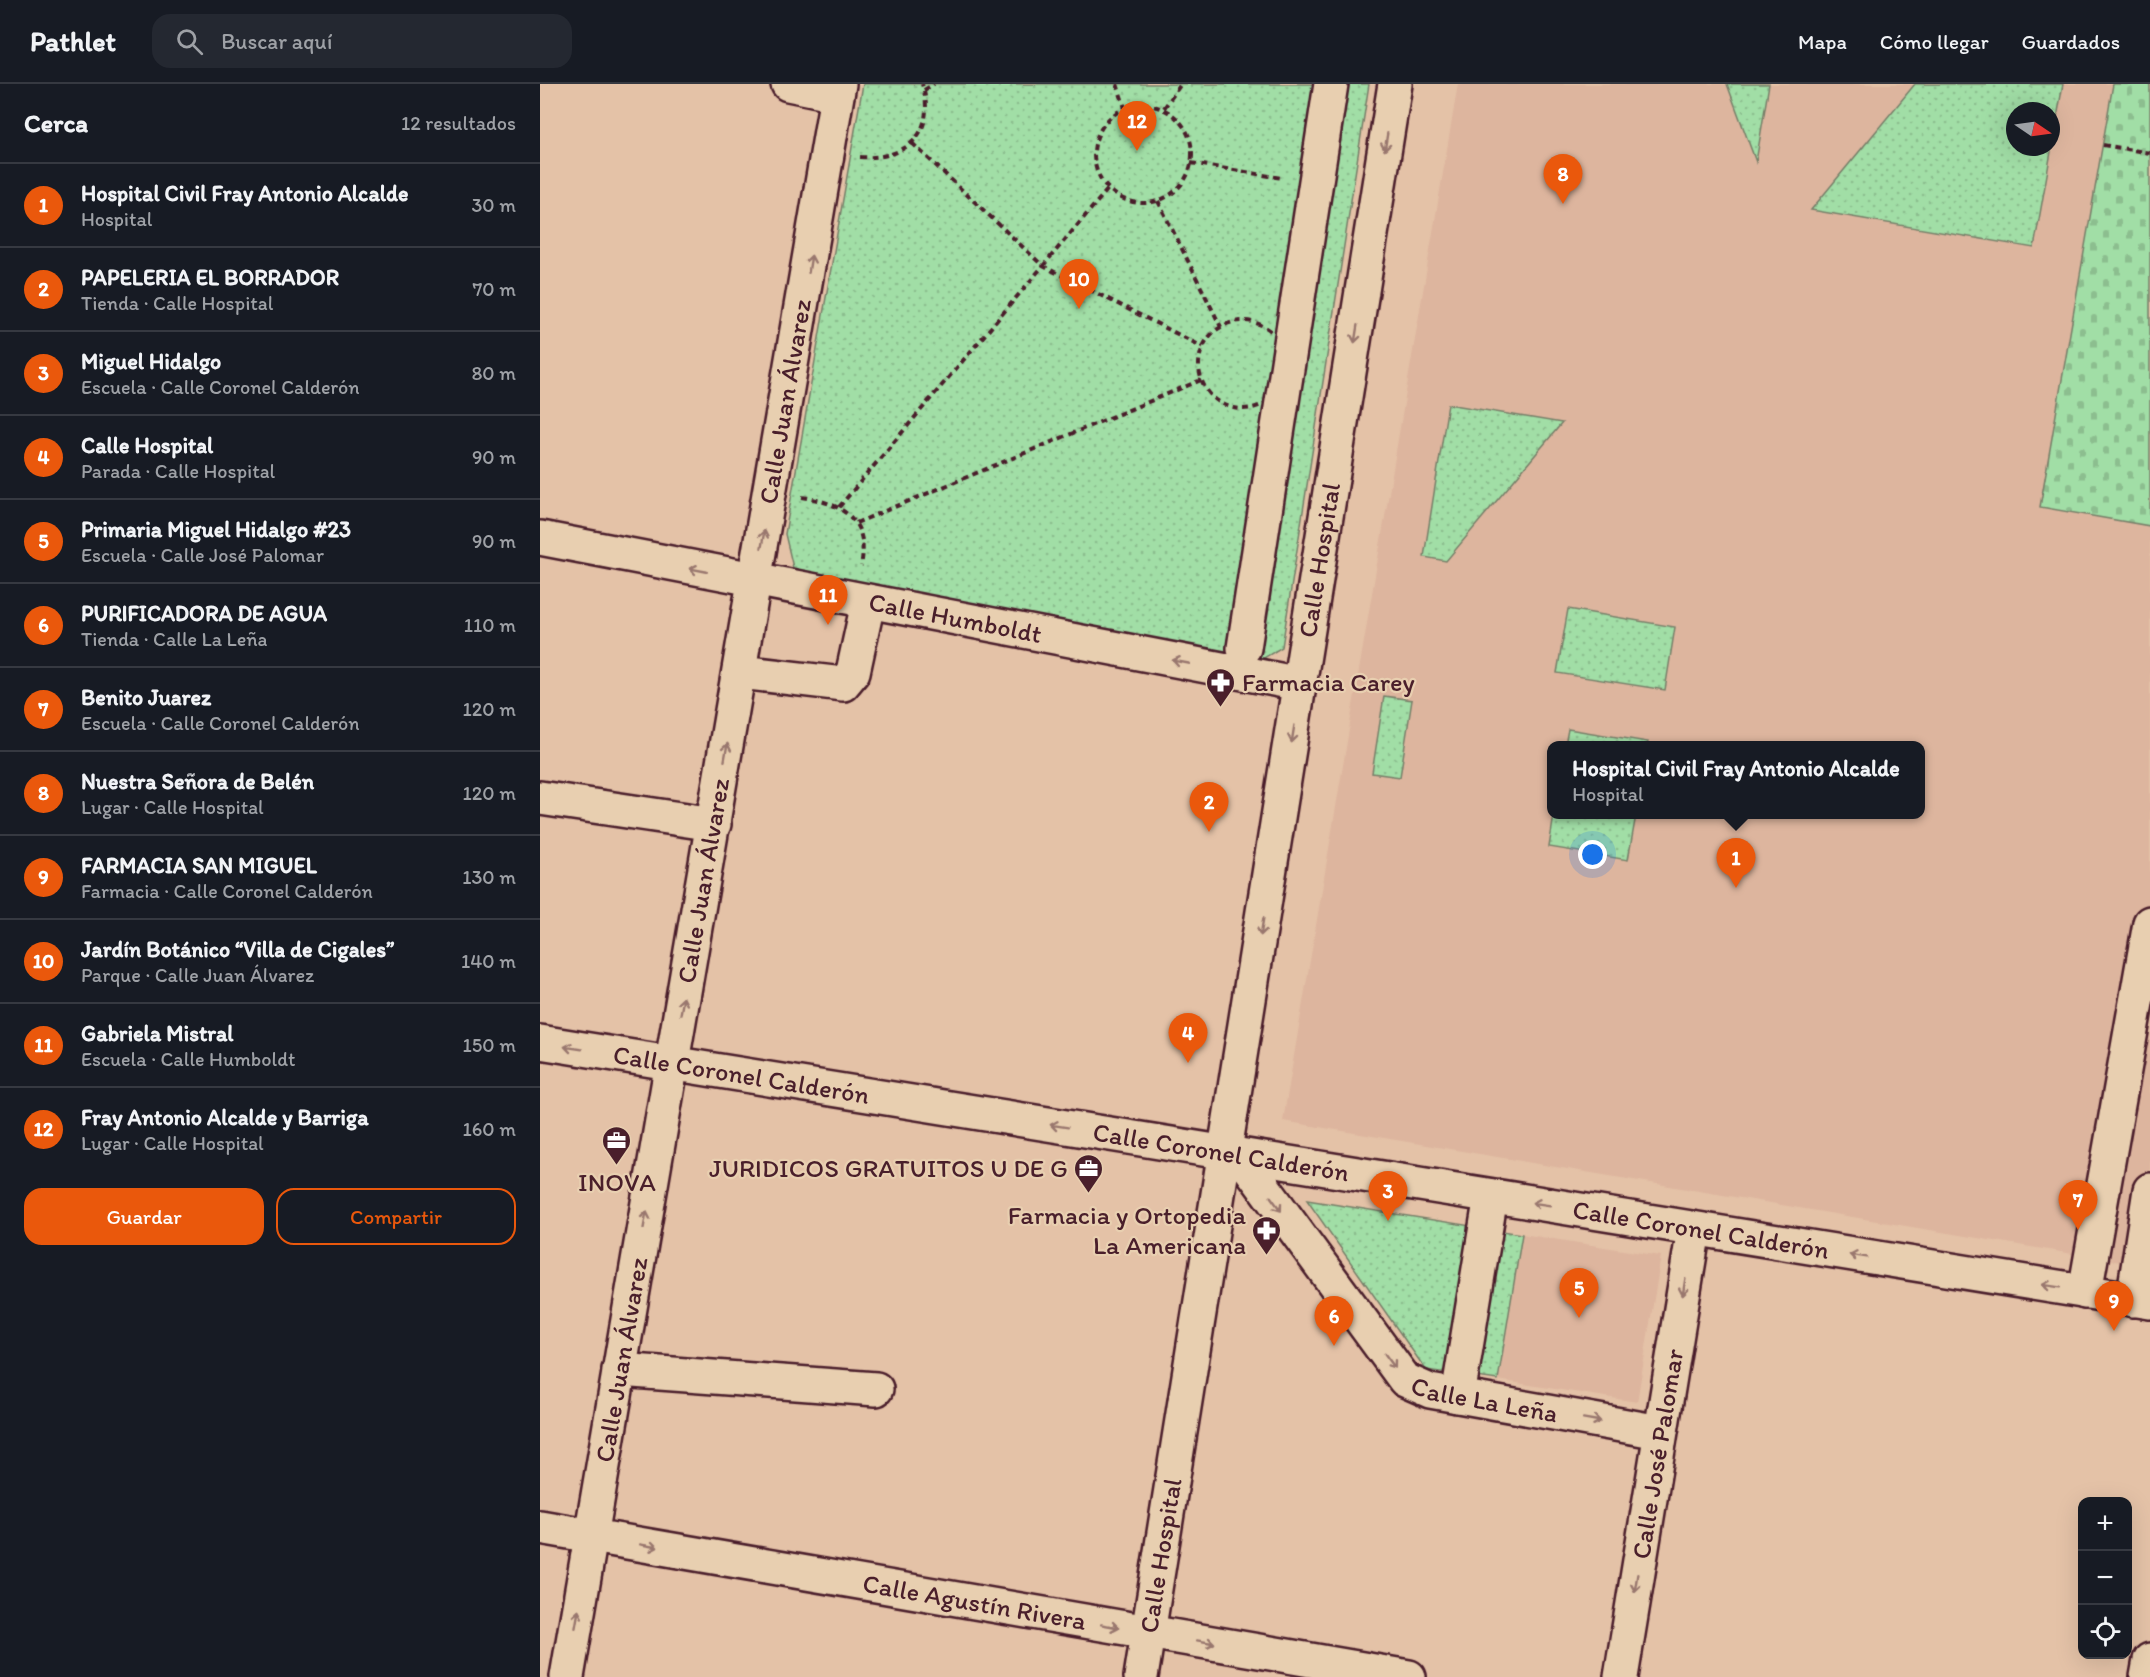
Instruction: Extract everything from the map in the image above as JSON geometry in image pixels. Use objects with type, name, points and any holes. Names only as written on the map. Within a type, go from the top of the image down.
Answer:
[{"type":"street","points":[[788,84],[838,89]]},
{"type":"street","points":[[1244,648],[1331,84]]},
{"type":"street","name":"Calle Hospital","points":[[1141,1677],[1234,1155],[1300,684],[1395,84]]},
{"type":"street","name":"Calle Juan Álvarez","points":[[567,1677],[838,89]]},
{"type":"street","name":"Calle Humboldt","points":[[540,538],[755,581],[863,589],[1300,684]]},
{"type":"street","points":[[740,672],[843,684],[853,672],[863,589]]},
{"type":"street","points":[[540,798],[714,824]]},
{"type":"street","points":[[2085,1292],[2150,923]]},
{"type":"street","name":"Calle Coronel Calderón","points":[[540,1042],[2142,1301]]},
{"type":"street","name":"Calle La Leña","points":[[1234,1155],[1396,1370],[1417,1387],[1660,1432]]},
{"type":"street","points":[[2142,1301],[2150,1190]]},
{"type":"street","points":[[1458,1396],[1491,1196]]},
{"type":"street","name":"Calle José Palomar","points":[[1621,1677],[1694,1229]]},
{"type":"street","points":[[619,1370],[876,1389]]},
{"type":"street","name":"Calle Agustín Rivera","points":[[540,1527],[1409,1677]]},
{"type":"street","points":[[2147,1677],[2150,1660]]},
{"type":"path","points":[[860,157],[884,157],[899,152],[912,143],[927,115],[927,99],[922,84]]},
{"type":"path","points":[[924,90],[934,84]]},
{"type":"path","points":[[1117,84],[1125,108]]},
{"type":"path","points":[[1164,108],[1180,84]]},
{"type":"path","points":[[1137,104],[1164,108],[1185,128],[1191,142],[1191,163],[1182,184],[1171,195],[1158,201],[1131,202],[1108,189],[1095,165],[1096,137],[1112,114],[1125,108],[1137,104]]},
{"type":"path","points":[[912,143],[1043,266],[1203,347]]},
{"type":"path","points":[[2103,146],[2150,153]]},
{"type":"path","points":[[1191,163],[1316,184]]},
{"type":"path","points":[[839,507],[1108,189]]},
{"type":"path","points":[[1158,201],[1221,327]]},
{"type":"path","points":[[1245,321],[1259,324],[1272,331],[1286,355],[1287,370],[1274,396],[1262,405],[1248,409],[1233,409],[1220,403],[1209,393],[1202,380],[1199,365],[1203,347],[1221,327],[1245,321]]},
{"type":"path","points":[[856,523],[1202,380]]},
{"type":"path","points":[[802,497],[839,507],[856,523],[862,538],[864,553],[863,589]]},
{"type":"shaded area","points":[[1458,84],[2113,84],[2040,507],[2150,526],[2150,1267],[1283,1121]]},
{"type":"shaded area","points":[[1522,1234],[1661,1256],[1637,1402],[1498,1380]]},
{"type":"green space","points":[[863,84],[1369,84],[1282,647],[1249,667],[794,572],[785,534]]},
{"type":"green space","points":[[1727,84],[1769,84],[1756,162]]},
{"type":"green space","points":[[1915,84],[2063,84],[2060,102],[2006,102],[2006,156],[2050,156],[2034,248],[1811,210]]},
{"type":"green space","points":[[2113,84],[2150,84],[2150,526],[2040,507]]},
{"type":"green space","points":[[1448,404],[1562,423],[1446,561],[1424,557]]},
{"type":"green space","points":[[1568,609],[1675,627],[1665,690],[1557,673]]},
{"type":"green space","points":[[1384,696],[1412,700],[1400,777],[1372,773]]},
{"type":"green space","points":[[1568,729],[1642,741],[1566,741]]},
{"type":"green space","points":[[1553,819],[1635,819],[1628,860],[1549,847]]},
{"type":"green space","points":[[1307,1200],[1522,1234],[1498,1380],[1426,1370]]},
{"type":"place","name":"Fray Antonio Alcalde y Barriga","points":[[1137,151]]},
{"type":"place","name":"Nuestra Señora de Belén","points":[[1563,204]]},
{"type":"place","name":"Jardín Botánico “Villa de Cigales”","points":[[1079,309]]},
{"type":"place","name":"Gabriela Mistral","points":[[828,625]]},
{"type":"place","name":"Farmacia Carey","points":[[1221,708]]},
{"type":"place","name":"PAPELERIA EL BORRADOR","points":[[1209,832]]},
{"type":"place","name":"Hospital Civil Fray Antonio Alcalde","points":[[1736,888]]},
{"type":"place","name":"Calle Hospital","points":[[1188,1063]]},
{"type":"place","name":"INOVA","points":[[617,1166]]},
{"type":"place","name":"JURIDICOS GRATUITOS U DE G","points":[[1089,1194]]},
{"type":"place","name":"Miguel Hidalgo","points":[[1388,1221]]},
{"type":"place","name":"Benito Juarez","points":[[2078,1230]]},
{"type":"place","name":"Farmacia y Ortopedia La Americana","points":[[1267,1256]]},
{"type":"place","name":"Primaria Miguel Hidalgo #23","points":[[1579,1318]]},
{"type":"place","name":"FARMACIA SAN MIGUEL","points":[[2114,1331]]},
{"type":"place","name":"PURIFICADORA DE AGUA","points":[[1334,1346]]}]
